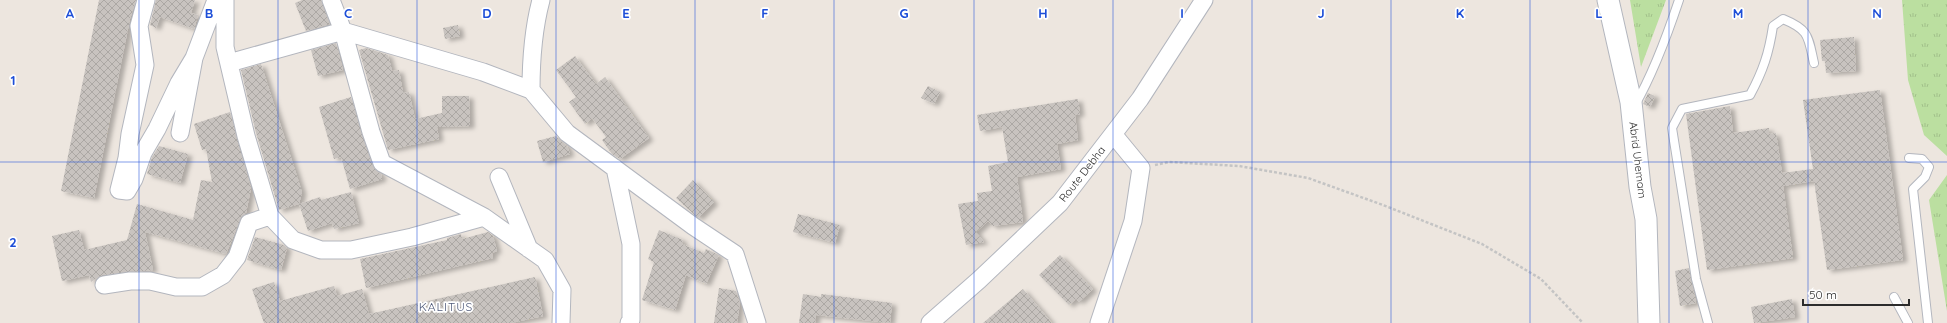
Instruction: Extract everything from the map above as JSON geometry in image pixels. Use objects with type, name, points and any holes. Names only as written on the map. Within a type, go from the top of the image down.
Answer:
[{"type":"street","points":[[146,0],[139,26],[145,65],[130,134],[127,158],[119,190],[126,191],[134,179],[143,153],[158,129],[179,82],[194,58]]},
{"type":"street","points":[[180,133],[194,58],[216,0]]},
{"type":"street","points":[[225,0],[225,47],[246,136],[270,216],[293,240],[321,250],[351,250],[412,237],[484,216]]},
{"type":"street","points":[[331,0],[344,31],[371,132],[382,163],[484,216],[545,260],[562,290],[561,323]]},
{"type":"street","points":[[531,90],[531,61],[541,0]]},
{"type":"street","name":"Route Debha","points":[[930,323],[979,280],[1060,203],[1140,99],[1204,0]]},
{"type":"street","name":"Abrid Uhemam","points":[[1608,0],[1632,111],[1640,187],[1646,219],[1649,323]]},
{"type":"street","points":[[229,63],[344,31],[483,72],[531,90],[567,133],[693,226],[735,254],[757,323]]},
{"type":"street","points":[[1099,323],[1133,221],[1141,168],[1113,134]]},
{"type":"street","points":[[615,168],[631,244],[631,320],[629,323]]},
{"type":"street","points":[[499,177],[529,249]]},
{"type":"street","points":[[104,285],[130,281],[150,281],[176,286],[202,287],[223,275],[237,257],[250,223],[270,216]]},
{"type":"lane","points":[[1632,111],[1646,85],[1670,30],[1679,0]]},
{"type":"lane","points":[[1708,323],[1696,279],[1672,128],[1682,109],[1750,95],[1760,77],[1768,56],[1773,26],[1784,18],[1800,25],[1808,36],[1814,63]]},
{"type":"lane","points":[[1909,158],[1922,159],[1929,167],[1925,177],[1913,189],[1928,323]]},
{"type":"lane","points":[[1894,297],[1908,323]]},
{"type":"path","points":[[1141,168],[1169,162],[1239,166],[1308,178],[1383,205],[1482,244],[1541,279],[1583,323]]},
{"type":"green space","points":[[1630,0],[1666,0],[1641,67]]},
{"type":"green space","points":[[1902,0],[1947,0],[1947,156],[1924,135],[1908,80]]},
{"type":"green space","points":[[1947,175],[1947,311],[1929,200]]},
{"type":"building","points":[[99,0],[136,0],[130,19],[94,198],[61,191]]},
{"type":"building","points":[[156,0],[195,0],[191,13],[198,15],[194,29],[160,17],[156,28],[150,25]]},
{"type":"building","points":[[302,0],[321,0],[330,24],[306,31],[295,3]]},
{"type":"building","points":[[458,25],[460,36],[445,39],[443,28]]},
{"type":"building","points":[[1854,37],[1856,71],[1826,73],[1825,61],[1822,61],[1820,40]]},
{"type":"building","points":[[336,43],[343,70],[318,76],[311,50]]},
{"type":"building","points":[[366,48],[388,55],[392,71],[399,70],[403,93],[409,92],[415,119],[442,113],[442,96],[469,96],[470,126],[437,127],[439,139],[388,150],[359,50]]},
{"type":"building","points":[[575,56],[596,84],[605,77],[649,138],[620,159],[612,154],[602,140],[606,137],[592,118],[585,124],[569,102],[576,97],[556,70]]},
{"type":"building","points":[[261,64],[302,192],[299,204],[279,210],[256,133],[241,70]]},
{"type":"building","points":[[928,86],[940,92],[934,104],[921,98]]},
{"type":"building","points":[[1880,90],[1903,260],[1827,270],[1814,181],[1783,186],[1793,258],[1707,270],[1686,114],[1730,106],[1733,133],[1769,128],[1769,134],[1776,133],[1782,173],[1813,169],[1803,100]]},
{"type":"building","points":[[1648,93],[1655,96],[1650,107],[1643,104]]},
{"type":"building","points":[[351,97],[373,166],[381,174],[382,179],[350,189],[341,157],[334,159],[319,107]]},
{"type":"building","points":[[1078,99],[1080,114],[1075,115],[1078,140],[1057,144],[1061,169],[1017,177],[1023,222],[993,226],[988,221],[976,232],[984,242],[966,245],[958,204],[978,201],[977,193],[992,191],[988,166],[1008,162],[1002,127],[980,131],[977,115]]},
{"type":"building","points":[[230,112],[251,188],[246,213],[240,220],[226,254],[145,232],[153,270],[102,275],[91,282],[89,275],[62,281],[52,236],[79,230],[84,250],[127,240],[137,204],[193,220],[201,180],[212,182],[206,149],[202,150],[194,124]]},
{"type":"building","points":[[556,136],[567,146],[570,154],[543,162],[537,141]]},
{"type":"building","points":[[159,146],[188,154],[180,183],[147,174],[152,157]]},
{"type":"building","points":[[693,180],[714,202],[698,218],[676,198]]},
{"type":"building","points":[[351,192],[359,223],[334,229],[332,223],[308,231],[299,204],[320,197],[321,200]]},
{"type":"building","points":[[798,214],[840,225],[835,243],[793,232]]},
{"type":"building","points":[[659,230],[683,240],[682,244],[704,253],[706,249],[719,255],[706,284],[686,275],[675,310],[642,300],[654,262],[648,259]]},
{"type":"building","points":[[488,232],[493,236],[497,251],[492,253],[493,258],[366,288],[360,259],[447,240],[447,238],[461,234],[462,239]]},
{"type":"building","points":[[255,237],[284,245],[287,248],[281,270],[247,260]]},
{"type":"building","points":[[1060,255],[1093,289],[1079,302],[1076,299],[1069,305],[1039,275]]},
{"type":"building","points":[[1689,268],[1696,303],[1680,306],[1675,271]]},
{"type":"building","points":[[535,277],[543,316],[511,323],[264,323],[252,289],[274,282],[280,301],[334,286],[337,296],[362,289],[369,314]]},
{"type":"building","points":[[719,288],[736,291],[740,303],[737,323],[714,323]]},
{"type":"building","points":[[1023,289],[1052,323],[983,323]]},
{"type":"building","points":[[803,294],[821,297],[821,294],[892,303],[890,323],[816,315],[815,323],[799,323]]},
{"type":"building","points":[[1792,299],[1795,317],[1754,323],[1751,307]]},
{"type":"district","name":"KALITUS","points":[[446,306]]}]
